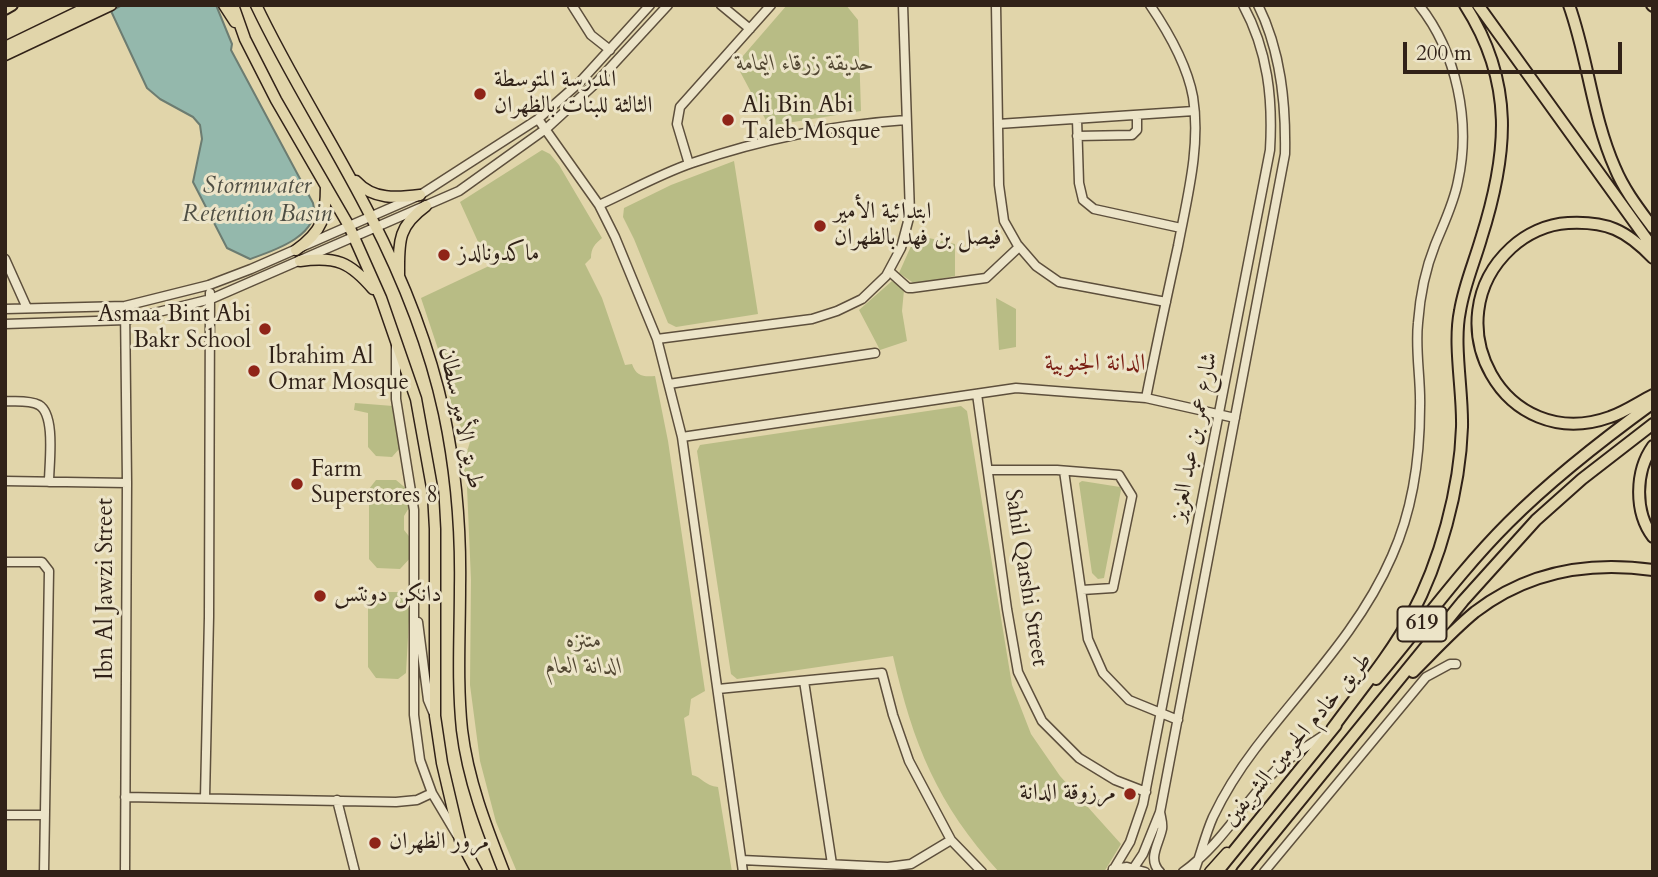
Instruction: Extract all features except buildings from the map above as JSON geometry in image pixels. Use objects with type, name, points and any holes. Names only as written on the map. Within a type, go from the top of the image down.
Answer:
[{"type":"highway","points":[[5,9],[12,5]]},
{"type":"highway","points":[[1332,729],[1411,616],[1440,544],[1452,503],[1462,428],[1459,315],[1464,290],[1492,204],[1503,120],[1494,62],[1482,32],[1465,5]]},
{"type":"highway","points":[[1478,5],[1653,248]]},
{"type":"highway","points":[[1569,5],[1602,133],[1611,157],[1629,196],[1653,228]]},
{"type":"highway","points":[[1653,257],[1622,230],[1598,224],[1559,223],[1538,230],[1518,242],[1497,265],[1480,297],[1477,320],[1480,343],[1489,372],[1501,391],[1516,405],[1538,417],[1560,422],[1591,422],[1611,417],[1653,395]]},
{"type":"highway","name":"طريق خادم الحرمين الشريفين","points":[[1217,872],[1453,583],[1507,524],[1559,475],[1653,403]]},
{"type":"highway","name":"طريق خادم الحرمين الشريفين","points":[[1242,872],[1463,601],[1536,520],[1582,479],[1653,424]]},
{"type":"highway","points":[[1653,446],[1647,454],[1641,473],[1639,494],[1641,514],[1653,537]]},
{"type":"highway","points":[[1371,713],[1475,612],[1506,593],[1532,580],[1564,570],[1594,566],[1653,570]]},
{"type":"main road","points":[[5,47],[92,5]]},
{"type":"main road","points":[[5,55],[111,5]]},
{"type":"main road","points":[[224,5],[246,39]]},
{"type":"main road","name":"طريق الأمير سلطان","points":[[233,5],[246,39],[287,122],[349,226],[382,298],[416,399],[433,494],[436,566],[435,716],[442,763],[460,840],[477,872]]},
{"type":"main road","name":"طريق الأمير سلطان","points":[[258,5],[371,216],[400,279],[429,353],[444,414],[457,500],[460,586],[458,668],[462,731],[469,772],[481,813],[505,872]]},
{"type":"main road","points":[[346,171],[363,189],[381,197],[420,195]]},
{"type":"main road","points":[[296,250],[311,239],[322,223],[326,208],[326,185]]},
{"type":"main road","points":[[400,279],[401,233],[411,217],[426,206]]},
{"type":"main road","points":[[300,261],[328,259],[348,265],[382,298]]},
{"type":"main road","points":[[1210,872],[1297,774]]},
{"type":"street","points":[[572,5],[591,35],[610,50]]},
{"type":"street","points":[[5,309],[125,306],[209,285],[420,195],[538,119],[580,82],[650,5]]},
{"type":"street","points":[[5,324],[126,320],[211,299],[459,191],[545,129],[597,82],[668,5]]},
{"type":"street","points":[[721,5],[750,29]]},
{"type":"street","points":[[689,164],[677,124],[680,107],[771,5]]},
{"type":"street","points":[[657,339],[812,319],[862,299],[889,271],[901,248],[910,214],[903,5]]},
{"type":"street","points":[[996,5],[999,185],[1004,221],[1019,247],[1036,265],[1059,282],[1166,302]]},
{"type":"street","points":[[1146,398],[1193,173],[1194,111],[1188,75],[1150,5]]},
{"type":"street","name":"شارع عمر بن عبد العزيز","points":[[1113,871],[1130,842],[1146,792],[1270,150],[1272,111],[1266,65],[1243,5]]},
{"type":"street","points":[[1132,870],[1143,854],[1160,812],[1285,154],[1286,111],[1279,65],[1258,5]]},
{"type":"street","points":[[1194,872],[1214,816],[1228,789],[1254,750],[1354,625],[1378,585],[1405,524],[1419,456],[1420,407],[1416,344],[1421,296],[1426,271],[1458,181],[1462,131],[1458,87],[1450,62],[1419,5]]},
{"type":"street","points":[[998,124],[1194,111]]},
{"type":"street","points":[[1077,136],[1132,135],[1137,130],[1136,115]]},
{"type":"street","points":[[1077,118],[1079,183],[1083,200],[1094,209],[1181,228]]},
{"type":"street","points":[[538,119],[599,205],[657,339],[682,438],[743,872]]},
{"type":"street","points":[[599,205],[689,164],[761,141],[856,123],[906,120]]},
{"type":"street","points":[[889,271],[908,288],[986,278],[1019,247]]},
{"type":"street","points":[[5,259],[27,308]]},
{"type":"street","points":[[205,798],[209,617],[209,285]]},
{"type":"street","name":"Ibn Al Jawzi Street","points":[[125,306],[125,872]]},
{"type":"street","points":[[396,337],[396,399],[414,510],[412,673],[419,760],[432,793],[460,840]]},
{"type":"street","points":[[669,384],[875,354]]},
{"type":"street","points":[[682,438],[1016,388],[1146,398],[1235,418]]},
{"type":"street","name":"Sahil Qarshi Street","points":[[977,394],[1018,672],[1042,721],[1079,758],[1115,780],[1146,792]]},
{"type":"street","points":[[5,401],[28,401],[46,410],[50,421],[49,482]]},
{"type":"street","points":[[988,470],[1119,475],[1132,496],[1112,588],[1082,590]]},
{"type":"street","points":[[1063,471],[1088,639],[1103,673],[1129,700],[1178,720]]},
{"type":"street","points":[[5,481],[127,483]]},
{"type":"street","points":[[5,562],[42,562],[49,571],[44,872]]},
{"type":"street","points":[[415,598],[428,700],[435,716]]},
{"type":"street","points":[[1264,872],[1426,677],[1450,664],[1456,664]]},
{"type":"street","points":[[718,689],[882,673],[909,761],[951,840],[982,872]]},
{"type":"street","points":[[804,681],[832,864]]},
{"type":"street","points":[[1183,872],[1198,862],[1275,770],[1332,729]]},
{"type":"street","points":[[125,797],[397,802],[417,800],[432,793]]},
{"type":"street","points":[[337,800],[355,872]]},
{"type":"street","points":[[1160,812],[1163,825],[1153,856],[1160,872]]},
{"type":"street","points":[[5,814],[45,815]]},
{"type":"street","points":[[742,860],[888,867],[911,864],[951,840]]},
{"type":"street","points":[[1113,871],[1145,872]]},
{"type":"green space","name":"حديقة زرقاء اليمامة","points":[[787,5],[846,5],[858,20],[861,111],[769,126],[736,64]]},
{"type":"green space","name":"متنزه الدانة العام","points":[[542,150],[550,154],[559,165],[602,238],[594,246],[591,258],[585,264],[602,298],[625,365],[632,364],[640,375],[655,376],[668,441],[705,691],[691,699],[689,715],[684,718],[692,775],[718,787],[732,872],[517,872],[496,822],[480,761],[470,685],[471,580],[467,487],[463,464],[470,442],[454,415],[439,352],[421,298],[489,266],[460,202]]},
{"type":"green space","points":[[734,161],[758,314],[676,327],[668,323],[623,217],[624,208],[671,185]]},
{"type":"green space","points":[[916,235],[955,244],[955,276],[915,284],[899,273]]},
{"type":"green space","points":[[892,281],[904,290],[902,311],[907,341],[880,350],[859,310]]},
{"type":"green space","points":[[996,298],[1016,309],[1016,347],[999,350]]},
{"type":"green space","points":[[355,403],[393,406],[400,448],[392,457],[376,456],[368,447],[368,413],[354,410]]},
{"type":"green space","points":[[961,406],[967,411],[1012,685],[1031,734],[1060,776],[1121,844],[1104,872],[999,872],[959,822],[930,772],[909,717],[893,656],[737,679],[731,674],[697,451],[700,445]]},
{"type":"green space","points":[[376,480],[396,480],[408,490],[410,506],[404,516],[404,530],[412,540],[413,555],[400,569],[377,568],[369,559],[369,489]]},
{"type":"green space","points":[[1082,481],[1120,487],[1121,490],[1104,578],[1098,579],[1092,573],[1079,483]]},
{"type":"green space","points":[[378,592],[401,592],[410,601],[406,673],[398,679],[376,678],[368,667],[368,601]]},
{"type":"water","name":"Stormwater Retention Basin","points":[[122,5],[216,5],[232,44],[231,50],[313,203],[314,214],[310,224],[294,240],[250,259],[227,248],[193,182],[202,139],[200,125],[193,117],[160,99],[147,88],[111,11]]},
{"type":"place","name":"المدرسة المتوسطة الثالثة للبنات بالظهران","points":[[480,94]]},
{"type":"place","name":"Ali Bin Abi Taleb Mosque","points":[[728,120]]},
{"type":"place","name":"ابتدائية الأمير فيصل بن فهد بالظهران","points":[[820,226]]},
{"type":"place","name":"ماكدونالدز","points":[[444,255]]},
{"type":"place","name":"Asmaa Bint Abi Bakr School","points":[[265,329]]},
{"type":"place","name":"Ibrahim Al Omar Mosque","points":[[254,371]]},
{"type":"place","name":"Farm Superstores 8","points":[[297,484]]},
{"type":"place","name":"دانكن دونتس","points":[[320,596]]},
{"type":"place","name":"مرزوقة الدانة","points":[[1130,794]]},
{"type":"place","name":"مرور الظهران","points":[[375,843]]},
{"type":"district","name":"الدانة الجنوبية","points":[[1095,364]]}]
